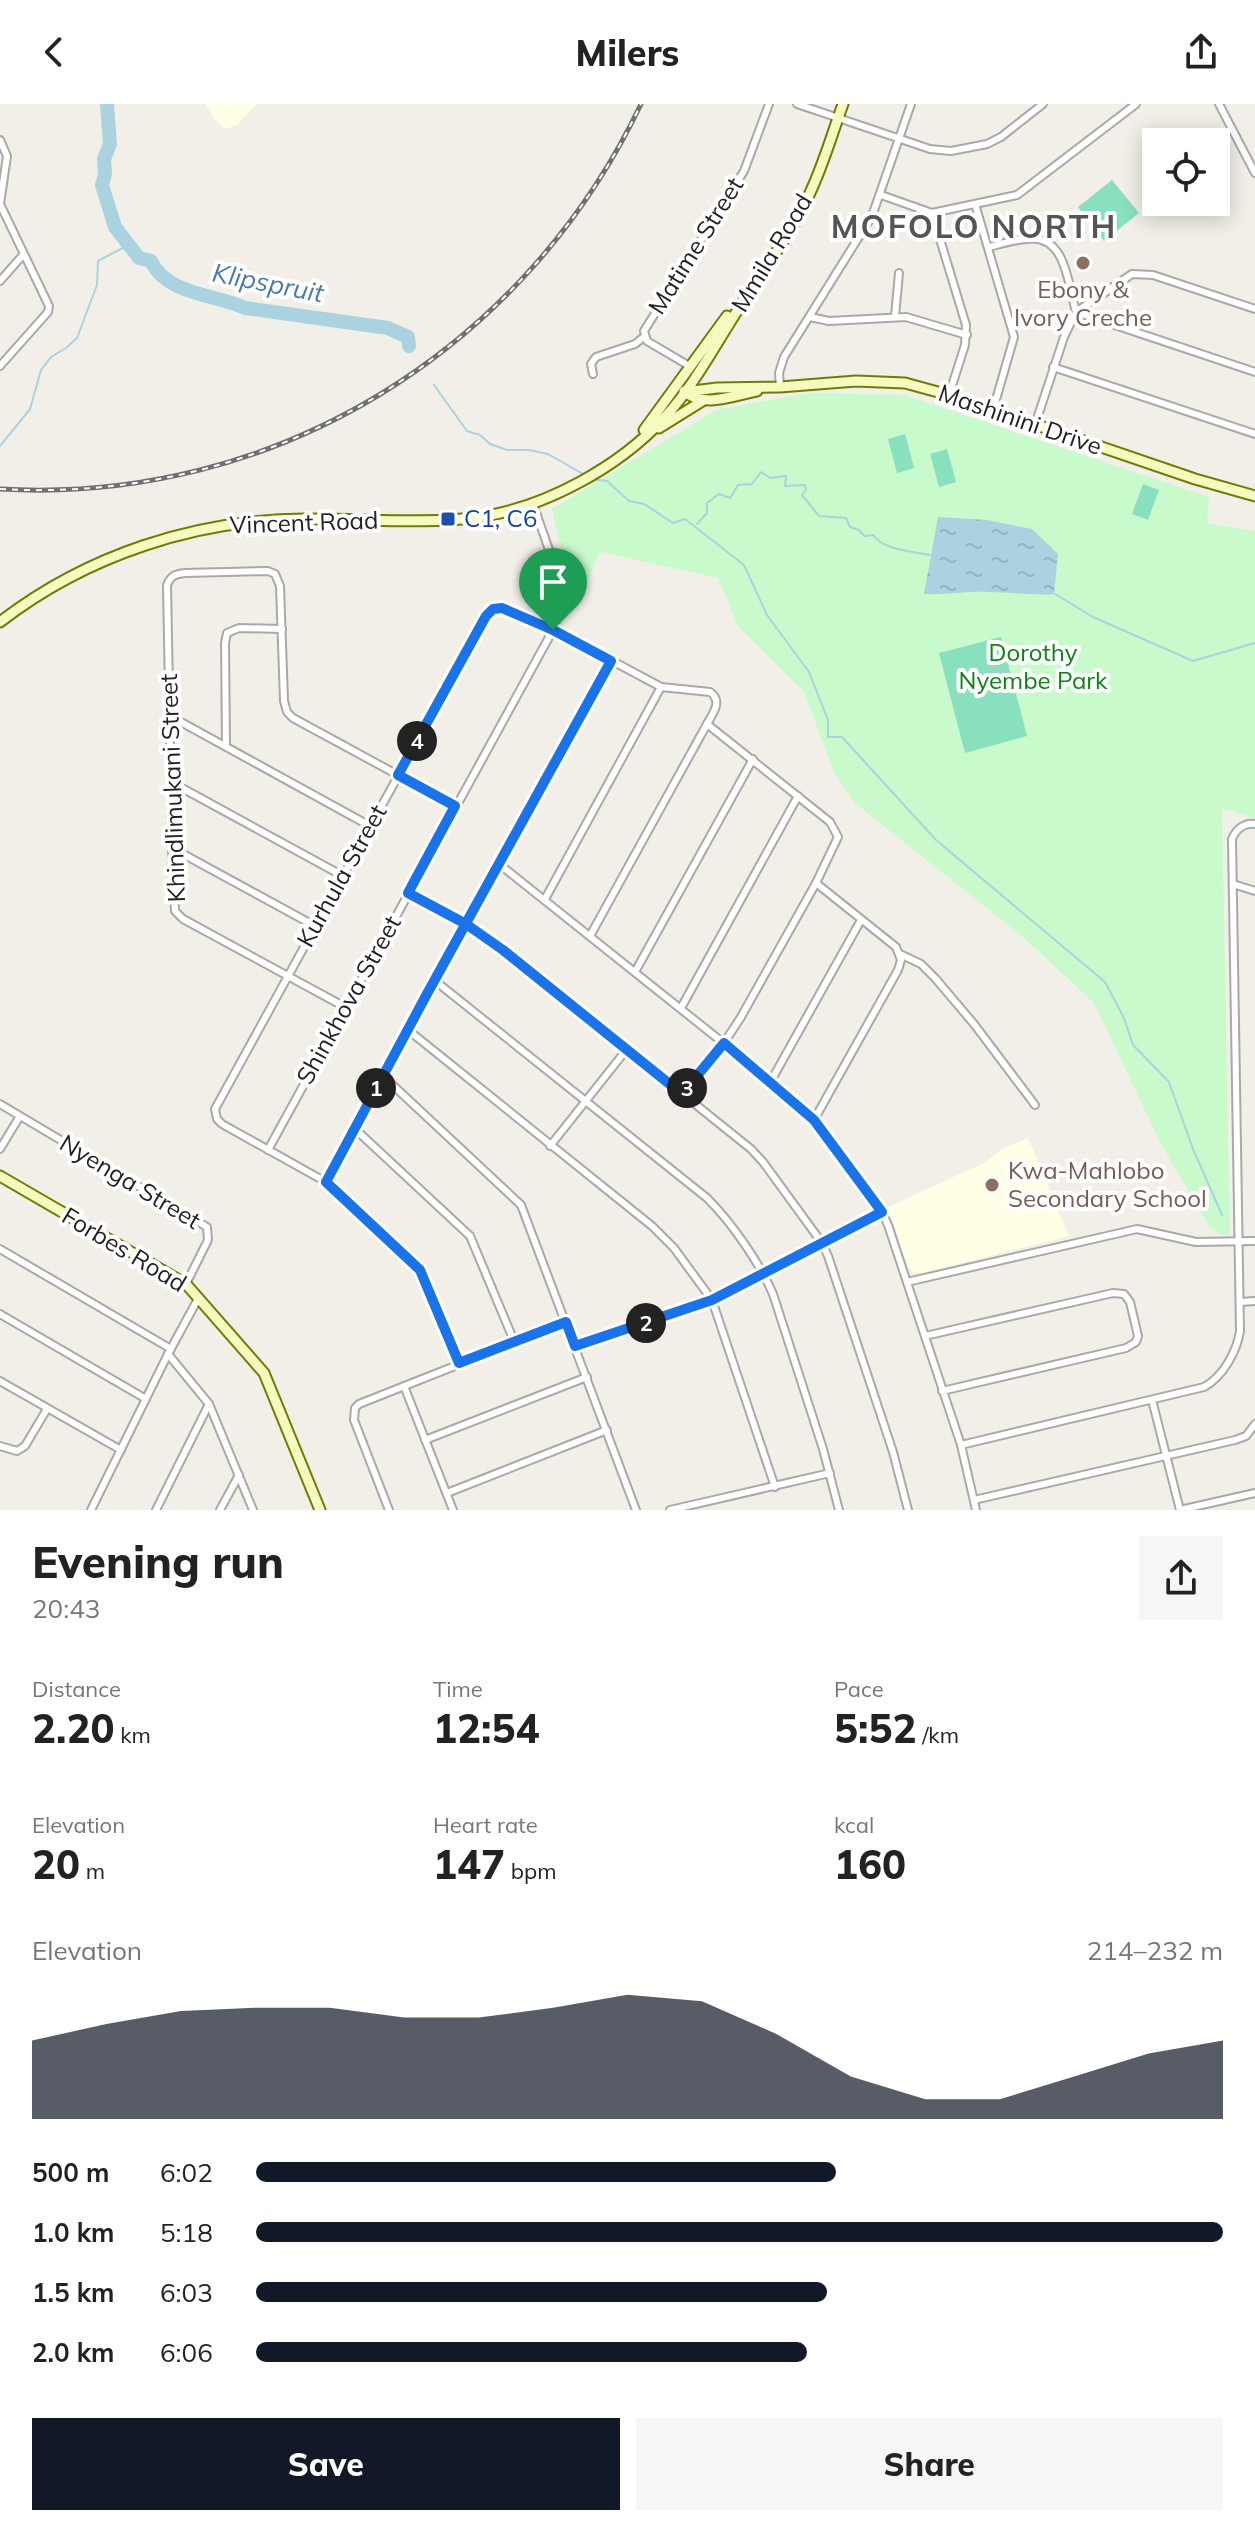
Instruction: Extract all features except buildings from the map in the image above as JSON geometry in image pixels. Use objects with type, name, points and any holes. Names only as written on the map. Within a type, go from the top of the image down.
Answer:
[{"type":"main road","name":"Mmila Road","points":[[682,380],[808,199],[840,104]]},
{"type":"main road","name":"Mmila Road","points":[[684,393],[781,238]]},
{"type":"main road","points":[[703,365],[706,379],[717,388]]},
{"type":"main road","points":[[648,425],[675,397],[684,393],[682,380]]},
{"type":"main road","name":"Vincent Road","points":[[616,458],[648,425],[682,380]]},
{"type":"main road","name":"Mashinini Drive","points":[[684,393],[717,388],[891,381],[949,395],[1195,479],[1255,496]]},
{"type":"main road","name":"Mashinini Drive","points":[[684,393],[704,400],[780,387]]},
{"type":"main road","name":"Vincent Road","points":[[0,622],[39,595],[102,561],[159,540],[209,528],[281,519],[449,520],[533,504],[565,490],[631,449],[684,393]]},
{"type":"main road","points":[[646,436],[704,400]]},
{"type":"main road","name":"Forbes Road","points":[[0,1176],[186,1284],[199,1297],[257,1362],[270,1382],[320,1510]]},
{"type":"street","name":"Matime Street","points":[[691,367],[647,341],[647,325],[747,165],[769,104]]},
{"type":"street","points":[[797,104],[936,151],[987,144],[1001,137],[1043,104]]},
{"type":"street","points":[[780,387],[781,364],[864,230],[881,195],[911,104]]},
{"type":"street","points":[[881,195],[932,213],[1023,192],[1136,104]]},
{"type":"street","points":[[1219,104],[1255,173]]},
{"type":"street","points":[[0,140],[7,156],[0,204],[49,308],[0,366]]},
{"type":"street","points":[[975,204],[1014,337],[993,410]]},
{"type":"street","points":[[932,213],[967,335],[949,395]]},
{"type":"street","points":[[989,247],[1027,238],[1050,243],[1061,256],[1076,312]]},
{"type":"street","points":[[0,281],[23,255]]},
{"type":"street","points":[[895,316],[899,273]]},
{"type":"street","points":[[1035,425],[1053,367],[1076,312],[1132,274],[1142,273],[1255,309]]},
{"type":"street","points":[[1076,312],[1255,372]]},
{"type":"street","points":[[810,317],[829,321],[895,316],[967,335]]},
{"type":"street","points":[[593,374],[591,364],[596,357],[635,344],[645,336]]},
{"type":"street","points":[[1053,367],[1255,434]]},
{"type":"street","name":"Shinkhova Street","points":[[268,1150],[561,612],[562,591],[558,572],[533,504]]},
{"type":"street","name":"Khindlimukani Street","points":[[282,629],[280,586],[275,574],[268,571],[185,573],[169,580],[174,906],[178,915],[345,1007]]},
{"type":"street","name":"Kurhula Street","points":[[459,1363],[420,1270],[326,1182],[222,1124],[217,1119],[215,1109],[489,612],[498,607],[553,630],[661,687],[713,693],[717,704],[590,936]]},
{"type":"street","points":[[226,745],[227,633],[239,628],[282,629],[287,712],[455,806]]},
{"type":"street","points":[[326,1182],[611,661]]},
{"type":"street","points":[[545,899],[661,687]]},
{"type":"street","points":[[170,716],[370,826]]},
{"type":"street","points":[[682,1094],[741,1017],[837,842],[837,832],[830,822],[707,724]]},
{"type":"street","points":[[635,972],[753,759]]},
{"type":"street","points":[[171,782],[343,876]]},
{"type":"street","points":[[681,1008],[798,796]]},
{"type":"street","points":[[961,1445],[1204,1387],[1215,1380],[1239,1342],[1234,833],[1245,824],[1255,824]]},
{"type":"street","points":[[172,848],[315,926]]},
{"type":"street","points":[[499,864],[771,1081],[814,1120],[882,1212],[961,1445],[976,1510]]},
{"type":"street","points":[[814,1120],[901,960],[896,947],[816,883]]},
{"type":"street","points":[[1233,884],[1255,891]]},
{"type":"street","points":[[408,893],[466,924],[503,950],[751,1149],[763,1162],[822,1243],[890,1441],[908,1510]]},
{"type":"street","points":[[771,1081],[861,920]]},
{"type":"street","points":[[900,954],[921,964],[935,978],[1035,1105]]},
{"type":"street","points":[[434,980],[707,1198],[764,1274],[773,1294],[839,1510]]},
{"type":"street","points":[[408,1030],[665,1238],[712,1300],[775,1487]]},
{"type":"street","points":[[550,1146],[627,1049]]},
{"type":"street","points":[[383,1076],[521,1205],[636,1510]]},
{"type":"street","name":"Nyenga Street","points":[[0,1104],[207,1227],[208,1240],[186,1284]]},
{"type":"street","points":[[0,1149],[20,1116]]},
{"type":"street","points":[[354,1128],[470,1236],[514,1341]]},
{"type":"street","points":[[575,1346],[712,1300],[882,1212]]},
{"type":"street","points":[[907,1282],[1137,1229],[1196,1242],[1255,1241]]},
{"type":"street","points":[[0,1249],[169,1352],[209,1404],[253,1510]]},
{"type":"street","points":[[925,1336],[1113,1293],[1124,1294],[1130,1302],[1138,1336],[1136,1342],[1126,1348],[942,1391]]},
{"type":"street","points":[[91,1510],[199,1297]]},
{"type":"street","points":[[1240,1302],[1255,1301]]},
{"type":"street","points":[[0,1314],[146,1399]]},
{"type":"street","points":[[389,1510],[356,1428],[355,1408],[366,1400],[566,1322]]},
{"type":"street","points":[[425,1440],[587,1377]]},
{"type":"street","points":[[0,1381],[121,1450]]},
{"type":"street","points":[[404,1386],[453,1510]]},
{"type":"street","points":[[1152,1400],[1180,1510],[1255,1493]]},
{"type":"street","points":[[156,1510],[209,1404]]},
{"type":"street","points":[[0,1446],[17,1451],[25,1446],[47,1409]]},
{"type":"street","points":[[974,1500],[1240,1438],[1246,1436],[1255,1424]]},
{"type":"street","points":[[447,1493],[607,1430]]},
{"type":"street","points":[[670,1510],[830,1473]]},
{"type":"street","points":[[220,1510],[239,1474]]},
{"type":"shaded area","points":[[205,104],[257,104],[237,125],[225,129]]},
{"type":"shaded area","name":"Kwa-Mahlobo Secondary School","points":[[1028,1138],[1069,1236],[922,1273],[915,1273],[908,1267],[888,1207],[984,1163],[1004,1148]]},
{"type":"green space","points":[[1112,180],[1139,213],[1104,241],[1078,207]]},
{"type":"green space","name":"Dorothy Nyembe Park","points":[[809,393],[905,395],[1209,497],[1207,523],[1255,531],[1255,818],[1222,808],[1230,1235],[1219,1234],[1210,1228],[1160,1142],[1094,1003],[1022,936],[855,803],[834,772],[804,692],[738,626],[718,578],[600,552],[586,584],[568,578],[552,509],[716,410]]},
{"type":"green space","points":[[905,434],[914,468],[897,473],[888,439]]},
{"type":"green space","points":[[947,449],[956,482],[939,487],[930,454]]},
{"type":"green space","points":[[1143,484],[1159,490],[1148,520],[1132,514]]},
{"type":"green space","points":[[1001,637],[1027,736],[965,753],[939,653]]},
{"type":"water","points":[[938,517],[987,520],[1032,529],[1058,554],[1054,594],[924,594]]},
{"type":"waterway","name":"Klipspruit","points":[[107,104],[110,144],[104,159],[102,185],[115,227],[139,258],[151,261],[168,281],[193,292],[245,308],[388,328],[408,337],[409,346]]},
{"type":"waterway","points":[[0,446],[30,409],[41,370],[51,357],[77,338],[97,285],[98,261],[130,244]]},
{"type":"waterway","points":[[434,385],[467,431],[507,450],[548,454],[583,474]]},
{"type":"waterway","points":[[697,524],[707,513],[707,503],[719,494],[730,498],[738,485],[752,484],[761,472],[770,478],[786,476],[785,486],[805,485],[802,495],[819,516],[846,518],[850,527],[864,536],[873,535],[892,547],[930,555]]},
{"type":"waterway","points":[[592,479],[607,481],[629,501],[644,504],[673,523],[685,519],[744,565],[767,615],[809,672],[828,720],[828,737],[842,737],[936,840],[1105,982],[1124,1018],[1133,1045],[1169,1082],[1193,1149],[1222,1215]]},
{"type":"waterway","points":[[1055,594],[1093,617],[1193,661],[1255,643]]},
{"type":"railway","points":[[0,489],[101,487],[199,470],[292,439],[379,395],[459,338],[530,270],[591,192],[641,104]]},
{"type":"place","name":"Ebony & Ivory Creche","points":[[1083,263]]},
{"type":"place","name":"C1, C6","points":[[448,519]]},
{"type":"place","name":"Kwa-Mahlobo Secondary School","points":[[992,1185]]},
{"type":"district","name":"MOFOLO NORTH","points":[[974,227]]},
{"type":"route","points":[[553,630],[502,608],[493,609],[486,616],[398,775],[455,806],[408,893],[466,924],[503,950],[682,1094],[724,1043],[814,1120],[882,1212],[696,1307],[575,1346],[566,1322],[459,1363],[420,1270],[326,1182],[434,980],[466,924],[611,661],[553,630]]}]
